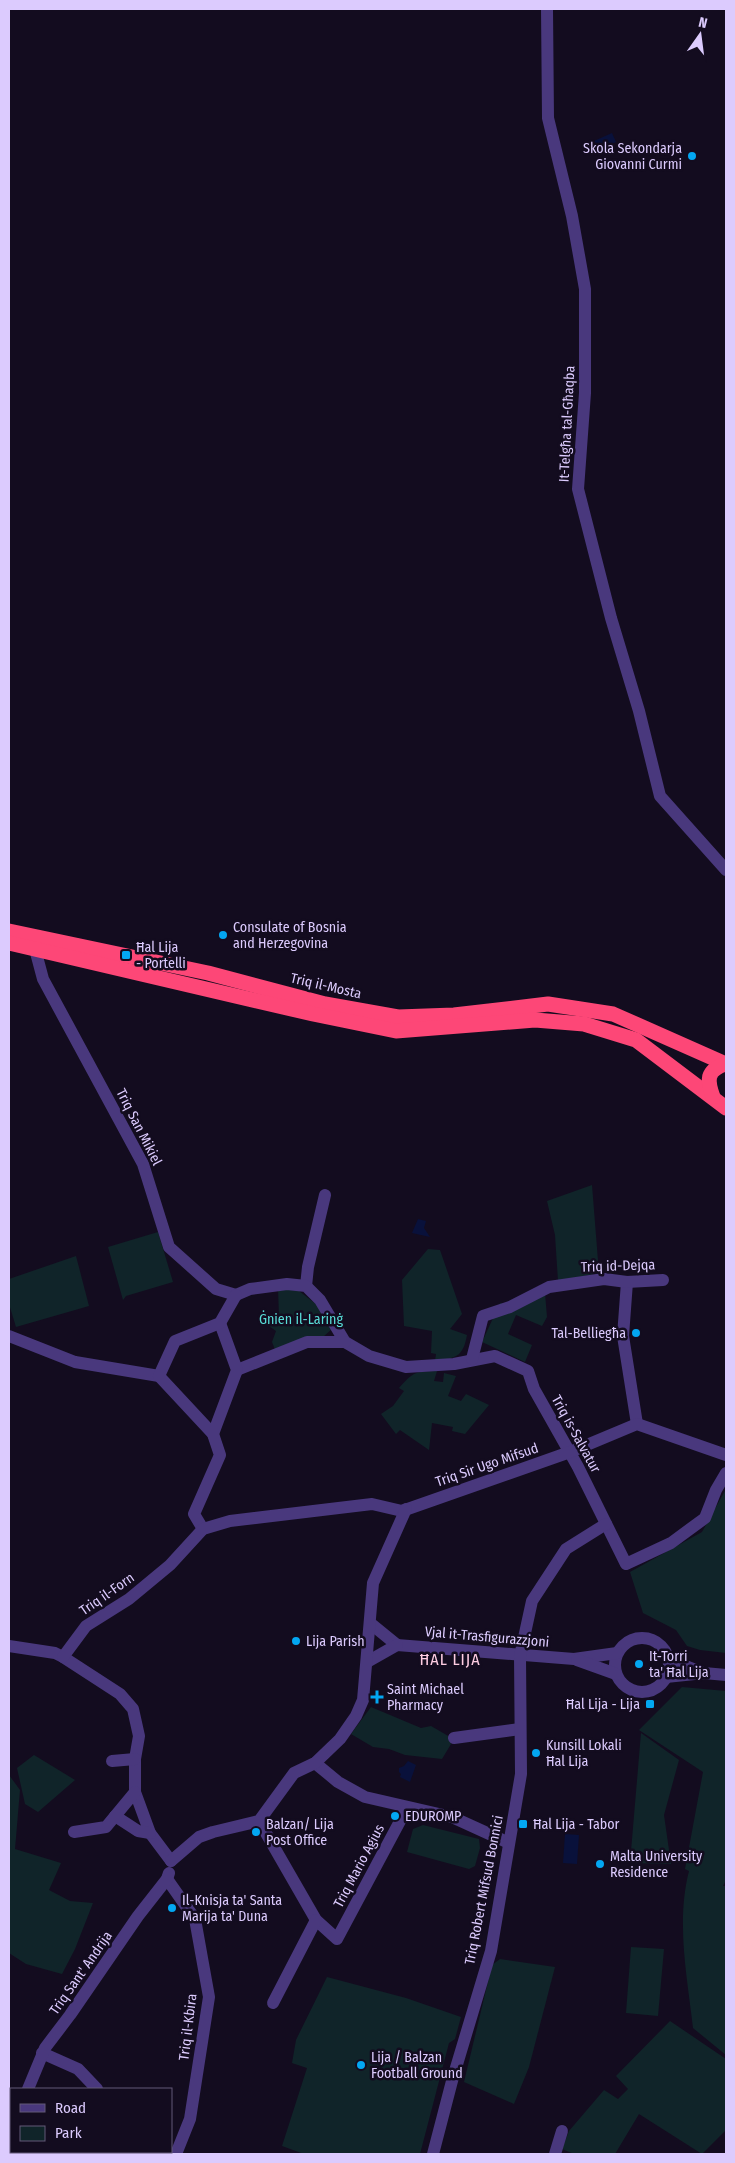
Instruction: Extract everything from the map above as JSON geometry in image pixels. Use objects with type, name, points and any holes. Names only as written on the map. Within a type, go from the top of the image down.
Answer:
[{"type":"highway","name":"Triq il-Mosta","points":[[9,931],[208,973],[325,1004],[398,1017],[454,1015],[548,1004],[614,1014],[726,1064]]},
{"type":"highway","name":"Triq il-Mosta","points":[[9,943],[313,1014],[396,1031],[535,1020],[584,1024],[636,1040],[726,1108]]},
{"type":"highway","points":[[713,1097],[708,1082],[710,1075],[716,1067],[726,1064]]},
{"type":"street","name":"It-Telgħa tal-Għaqba","points":[[547,9],[548,118],[572,216],[586,289],[586,393],[578,489],[611,618],[639,711],[660,796],[726,870]]},
{"type":"street","name":"Triq San Mikiel","points":[[35,949],[43,979],[144,1164],[169,1247],[216,1289],[236,1295]]},
{"type":"street","points":[[306,1286],[308,1267],[325,1195]]},
{"type":"street","name":"Triq id-Dejqa","points":[[472,1359],[483,1316],[510,1307],[549,1286],[604,1279],[627,1282],[664,1280]]},
{"type":"street","points":[[627,1282],[622,1336],[637,1424],[726,1455]]},
{"type":"street","points":[[159,1376],[175,1341],[220,1323],[236,1295],[250,1289],[287,1284],[306,1286],[320,1300],[345,1342],[369,1356],[406,1367],[454,1364],[472,1359]]},
{"type":"street","points":[[213,1434],[237,1370],[220,1323]]},
{"type":"street","points":[[9,1336],[75,1362],[159,1376],[213,1434],[220,1454],[194,1514],[203,1529],[230,1521],[372,1504],[402,1511],[406,1509]]},
{"type":"street","points":[[237,1370],[306,1342],[345,1342]]},
{"type":"street","name":"Triq is-Salvatur","points":[[472,1359],[496,1356],[528,1371],[534,1389],[570,1452],[626,1564],[671,1543],[705,1518],[716,1490],[726,1473]]},
{"type":"street","name":"Triq Sir Ugo Mifsud","points":[[406,1509],[570,1452],[637,1424]]},
{"type":"street","points":[[168,1879],[171,1861],[199,1838],[213,1832],[259,1821],[294,1773],[315,1763],[340,1739],[356,1716],[363,1700],[373,1583],[406,1509]]},
{"type":"street","name":"Triq Robert Mifsud Bonnici","points":[[433,2154],[452,2081],[491,1951],[522,1774],[520,1656],[532,1601],[566,1549],[606,1524]]},
{"type":"street","name":"Triq il-Forn","points":[[63,1657],[86,1626],[129,1599],[170,1565],[203,1529]]},
{"type":"street","points":[[367,1662],[398,1644],[370,1623]]},
{"type":"street","name":"Vjal it-Trasfigurazzjoni","points":[[398,1644],[520,1656],[574,1659],[617,1653],[626,1643],[642,1638],[658,1644],[668,1659],[704,1673]]},
{"type":"street","points":[[9,1646],[55,1653],[63,1657],[120,1694],[133,1709],[139,1736],[135,1759],[136,1792],[150,1833],[171,1861]]},
{"type":"street","points":[[616,1674],[614,1665],[617,1653]]},
{"type":"street","name":"Vjal it-Trasfigurazzjoni","points":[[574,1659],[616,1674],[626,1688],[637,1692],[653,1690],[661,1685],[666,1677],[704,1673],[726,1675]]},
{"type":"street","points":[[666,1677],[669,1668],[668,1659]]},
{"type":"street","points":[[454,1738],[520,1729]]},
{"type":"street","points":[[112,1761],[135,1759]]},
{"type":"street","points":[[315,1763],[338,1782],[365,1797],[452,1817],[509,1843]]},
{"type":"street","points":[[74,1832],[106,1826],[136,1792]]},
{"type":"street","name":"Triq Mario Agius","points":[[316,1920],[337,1938],[407,1808]]},
{"type":"street","points":[[115,1816],[138,1831],[150,1833]]},
{"type":"street","points":[[259,1821],[316,1920],[273,2003]]},
{"type":"street","name":"Triq Sant' Andrija","points":[[28,2088],[42,2053],[138,1916],[168,1879]]},
{"type":"street","name":"Triq il-Kbira","points":[[168,1879],[195,1919],[209,1997],[190,2118],[176,2154]]},
{"type":"street","points":[[42,2053],[78,2069],[96,2088]]},
{"type":"street","points":[[555,2154],[562,2131]]},
{"type":"green space","points":[[592,1185],[599,1273],[558,1281],[555,1235],[547,1201]]},
{"type":"green space","points":[[158,1232],[173,1282],[126,1296],[123,1300],[108,1247]]},
{"type":"green space","points":[[428,1249],[440,1250],[462,1314],[450,1329],[467,1335],[463,1348],[457,1356],[435,1361],[436,1354],[431,1353],[432,1331],[404,1326],[402,1280]]},
{"type":"green space","points":[[76,1256],[89,1306],[16,1327],[9,1304],[9,1279]]},
{"type":"green space","name":"Ġnien il-Larinġ","points":[[278,1288],[299,1291],[321,1308],[333,1328],[323,1337],[276,1352],[272,1342],[276,1331],[269,1326],[273,1317],[279,1317]]},
{"type":"green space","points":[[545,1293],[547,1317],[542,1326],[516,1315],[508,1334],[532,1345],[525,1362],[482,1342],[500,1303],[505,1304]]},
{"type":"green space","points":[[437,1371],[434,1381],[443,1382],[444,1373],[456,1376],[448,1396],[461,1401],[466,1394],[489,1405],[465,1434],[452,1431],[453,1427],[432,1423],[429,1450],[400,1430],[396,1434],[381,1414],[393,1406],[404,1391],[399,1388],[408,1378],[419,1372]]},
{"type":"green space","points":[[726,1489],[726,1653],[700,1650],[687,1646],[676,1630],[643,1613],[630,1572],[702,1532]]},
{"type":"green space","points":[[682,1687],[726,1691],[726,1880],[723,1886],[726,1886],[726,2055],[693,2028],[684,1949],[683,1910],[689,1871],[685,1869],[703,1772],[639,1730]]},
{"type":"green space","points":[[371,1707],[421,1728],[431,1726],[450,1737],[451,1744],[442,1759],[405,1755],[389,1749],[373,1747],[351,1734]]},
{"type":"green space","points":[[641,1733],[679,1760],[664,1815],[671,1864],[630,1863]]},
{"type":"green space","points":[[34,1755],[75,1780],[38,1812],[25,1804],[17,1768]]},
{"type":"green space","points":[[9,1775],[20,1790],[15,1849],[61,1863],[49,1890],[70,1901],[93,1903],[75,1949],[62,1974],[26,1964],[9,1953]]},
{"type":"green space","points":[[423,1825],[479,1839],[480,1848],[475,1866],[469,1869],[407,1852],[413,1829]]},
{"type":"green space","points":[[631,1947],[664,1949],[658,2016],[626,2013]]},
{"type":"green space","points":[[500,1959],[555,1967],[529,2067],[514,2104],[464,2082],[492,1965]]},
{"type":"green space","name":"Lija / Balzan Football Ground","points":[[327,1977],[406,1998],[461,2017],[455,2039],[449,2043],[420,2154],[304,2154],[282,2146],[307,2068],[292,2063],[296,2040]]},
{"type":"green space","points":[[670,2021],[726,2059],[726,2130],[702,2154],[639,2114],[615,2154],[574,2154],[562,2149],[569,2131],[604,2090],[618,2099],[628,2089],[616,2076]]},
{"type":"shaded area","points":[[612,133],[616,142],[598,150],[594,141]]},
{"type":"shaded area","points":[[418,1219],[426,1221],[424,1228],[430,1237],[412,1233]]},
{"type":"shaded area","points":[[408,1761],[416,1765],[410,1782],[400,1777],[401,1774],[399,1772],[399,1768]]},
{"type":"shaded area","points":[[565,1834],[579,1835],[577,1864],[563,1863]]},
{"type":"place","name":"Skola Sekondarja Giovanni Curmi","points":[[692,156]]},
{"type":"place","name":"Consulate of Bosnia and Herzegovina","points":[[223,935]]},
{"type":"place","name":"Ħal Lija - Portelli","points":[[126,955]]},
{"type":"place","name":"Tal-Belliegħa","points":[[636,1333]]},
{"type":"place","name":"Lija Parish","points":[[296,1641]]},
{"type":"place","name":"It-Torri ta' Ħal Lija","points":[[639,1664]]},
{"type":"place","name":"Saint Michael Pharmacy","points":[[377,1697]]},
{"type":"place","name":"Ħal Lija - Lija","points":[[650,1704]]},
{"type":"place","name":"Kunsill Lokali Ħal Lija","points":[[536,1753]]},
{"type":"place","name":"EDUROMP","points":[[395,1816]]},
{"type":"place","name":"Ħal Lija - Tabor","points":[[523,1824]]},
{"type":"place","name":"Balzan/ Lija Post Office","points":[[256,1832]]},
{"type":"place","name":"Malta University Residence","points":[[600,1864]]},
{"type":"place","name":"Il-Knisja ta' Santa Marija ta' Duna","points":[[172,1908]]},
{"type":"place","name":"Lija / Balzan Football Ground","points":[[361,2065]]},
{"type":"district","name":"ĦAL LIJA","points":[[450,1659]]}]
